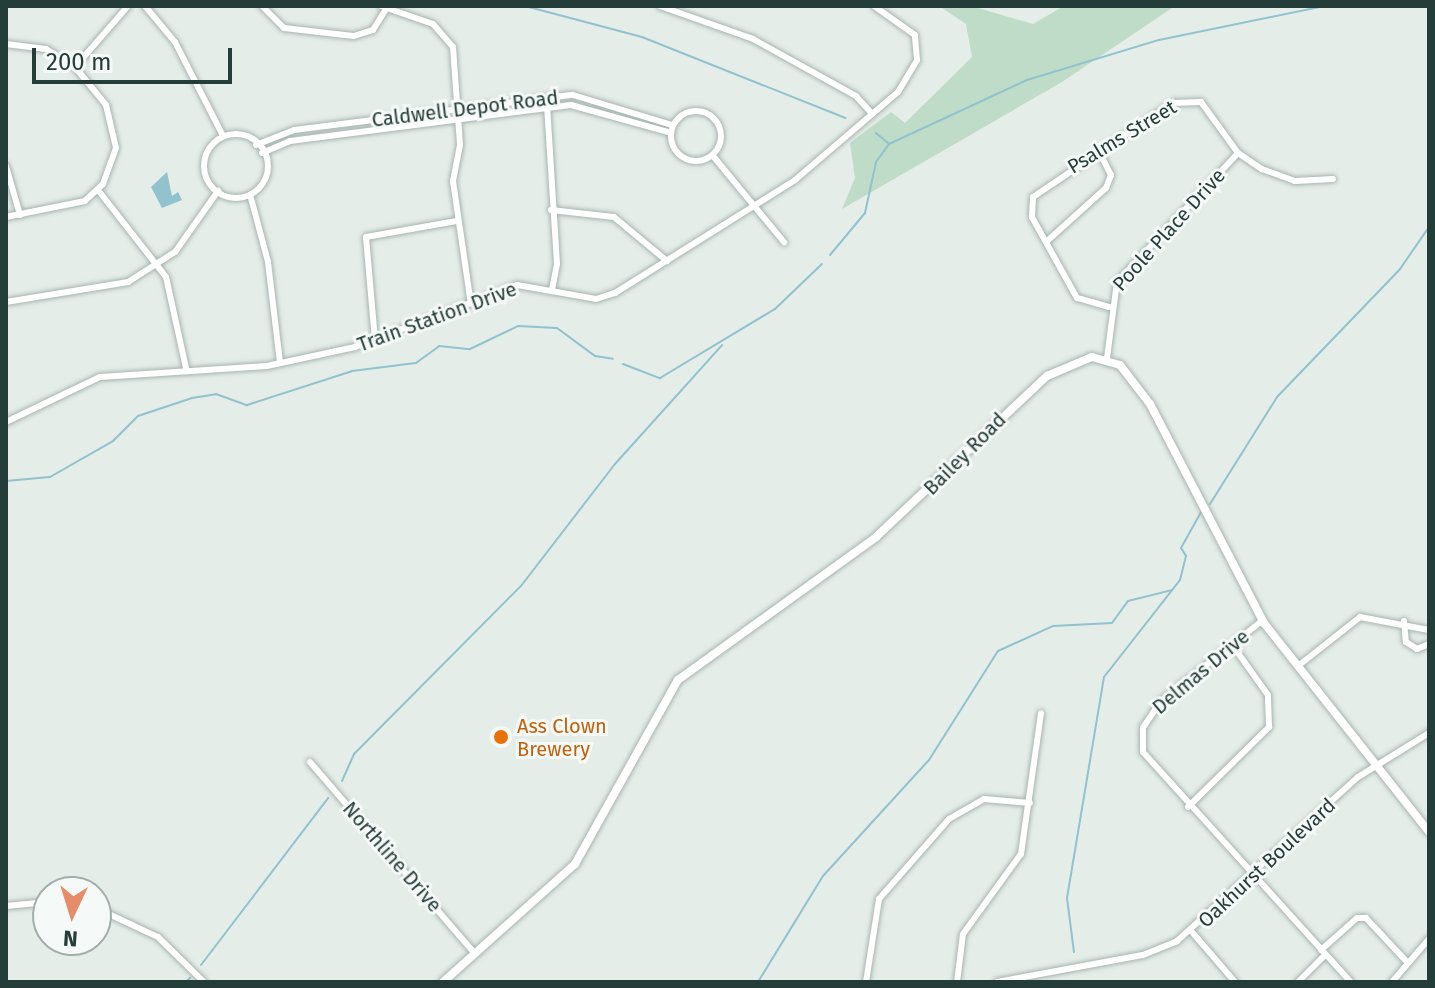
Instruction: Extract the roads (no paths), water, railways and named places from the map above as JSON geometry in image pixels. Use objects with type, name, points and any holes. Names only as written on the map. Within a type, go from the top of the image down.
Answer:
[{"type":"street","points":[[75,67],[128,6]]},
{"type":"street","points":[[145,6],[175,42],[222,134]]},
{"type":"street","points":[[262,6],[284,28],[354,36],[373,30],[384,7],[448,37],[458,110],[457,221],[471,304]]},
{"type":"street","points":[[660,6],[753,39],[856,96],[872,114]]},
{"type":"street","name":"Train Station Drive","points":[[6,422],[100,377],[280,362],[375,340],[517,285],[606,297],[758,204],[898,92],[919,48],[908,25],[874,6]]},
{"type":"street","points":[[6,44],[46,49],[75,67],[112,119],[114,161],[98,190],[73,207],[6,217]]},
{"type":"street","name":"Caldwell Depot Road","points":[[256,145],[294,130],[547,98],[586,97],[671,129],[687,158],[713,156]]},
{"type":"street","points":[[547,98],[552,290]]},
{"type":"street","name":"Psalms Street","points":[[1109,307],[1077,298],[1032,217],[1033,197],[1098,150],[1191,99],[1209,108],[1238,153],[1278,177],[1333,179]]},
{"type":"street","name":"Caldwell Depot Road","points":[[262,153],[290,141],[581,107],[671,129]]},
{"type":"street","points":[[671,129],[693,112],[711,116],[721,141],[713,156],[758,204],[784,242]]},
{"type":"street","points":[[222,134],[242,134],[262,153],[264,180],[251,198]]},
{"type":"street","points":[[218,191],[207,157],[222,134]]},
{"type":"street","points":[[1046,242],[1106,188],[1111,175],[1098,150]]},
{"type":"street","name":"Poole Place Drive","points":[[1107,358],[1109,307],[1117,282],[1238,153]]},
{"type":"street","points":[[6,166],[20,215]]},
{"type":"street","points":[[98,190],[158,264],[178,310],[186,368]]},
{"type":"street","points":[[218,191],[251,198]]},
{"type":"street","points":[[6,302],[113,288],[158,264],[218,191]]},
{"type":"street","points":[[251,198],[268,262],[280,362]]},
{"type":"street","points":[[551,210],[614,217],[667,261]]},
{"type":"street","points":[[375,340],[366,237],[457,221]]},
{"type":"street","points":[[1107,358],[1159,420],[1263,620],[1378,762],[1429,832]]},
{"type":"street","name":"Bailey Road","points":[[443,982],[575,864],[661,701],[685,674],[889,527],[1047,376],[1075,362],[1107,358]]},
{"type":"street","name":"Delmas Drive","points":[[1263,620],[1161,701],[1143,728],[1146,760],[1351,982]]},
{"type":"street","points":[[1298,666],[1352,620],[1404,621],[1429,630]]},
{"type":"street","points":[[1404,621],[1406,642],[1417,649],[1429,644]]},
{"type":"street","points":[[1188,807],[1269,727],[1268,695],[1233,646]]},
{"type":"street","points":[[957,982],[963,934],[1016,867],[1030,803],[1041,713]]},
{"type":"street","name":"Oakhurst Boulevard","points":[[997,982],[1023,980],[1143,955],[1192,932],[1378,762],[1429,733]]},
{"type":"street","name":"Northline Drive","points":[[310,762],[474,953]]},
{"type":"street","points":[[866,982],[879,899],[949,819],[984,799],[1030,803]]},
{"type":"street","points":[[6,906],[32,904]]},
{"type":"street","points":[[112,915],[158,937],[204,982]]},
{"type":"street","points":[[1298,982],[1357,918],[1366,918],[1407,962]]},
{"type":"street","points":[[1192,932],[1235,982]]},
{"type":"street","points":[[1392,982],[1429,939]]},
{"type":"water","points":[[167,172],[172,196],[178,192],[182,200],[162,208],[151,187]]},
{"type":"waterway","points":[[525,6],[642,37],[846,118]]},
{"type":"waterway","points":[[830,255],[865,213],[876,162],[889,144],[1027,80],[1159,40],[1325,6]]},
{"type":"waterway","points":[[876,133],[888,143]]},
{"type":"waterway","points":[[1210,504],[1277,397],[1400,269],[1429,227]]},
{"type":"waterway","points":[[623,364],[660,378],[775,309],[822,264]]},
{"type":"waterway","points":[[6,481],[50,477],[113,441],[138,416],[192,398],[216,394],[247,405],[352,371],[416,363],[439,346],[470,349],[518,326],[557,328],[595,356],[613,359]]},
{"type":"waterway","points":[[342,781],[354,754],[521,586],[615,464],[722,345]]},
{"type":"waterway","points":[[1074,952],[1067,898],[1104,677],[1180,580],[1186,556],[1181,548],[1201,512]]},
{"type":"waterway","points":[[758,982],[823,876],[929,760],[998,651],[1053,626],[1112,623],[1128,601],[1172,590]]},
{"type":"waterway","points":[[201,965],[328,798]]},
{"type":"waterway","points":[[186,982],[190,978]]},
{"type":"place","name":"Ass Clown Brewery","points":[[501,737]]}]
